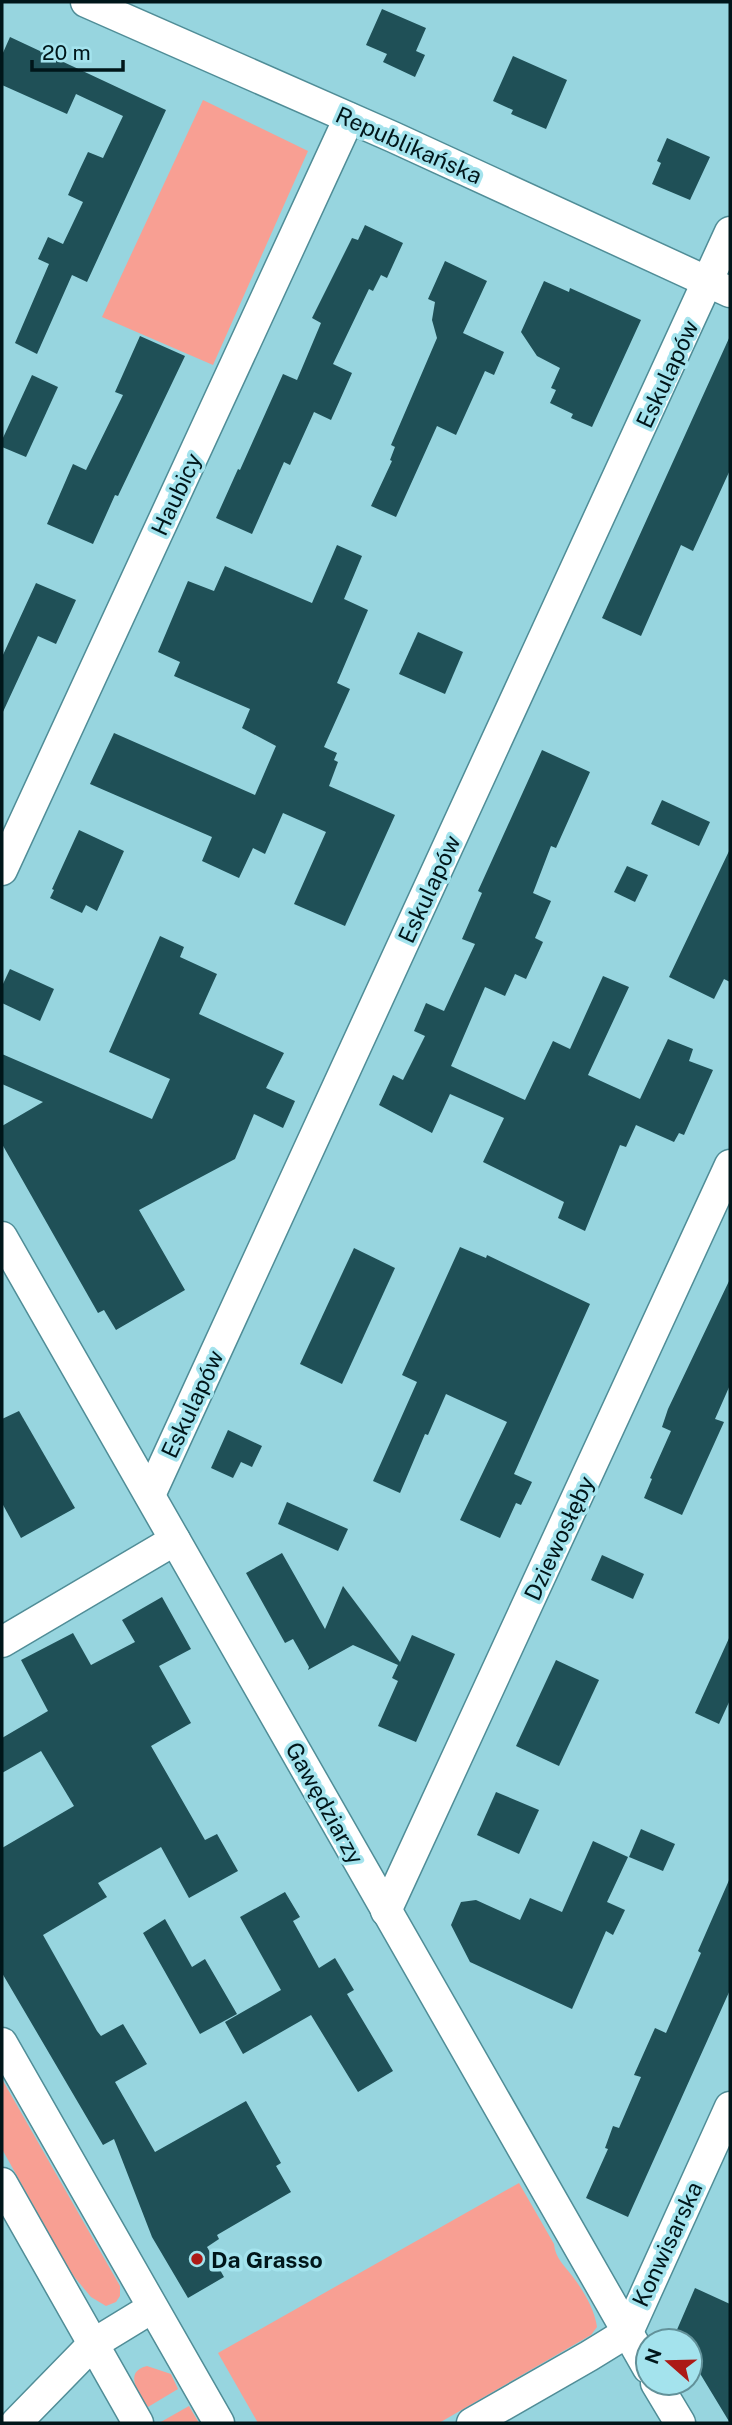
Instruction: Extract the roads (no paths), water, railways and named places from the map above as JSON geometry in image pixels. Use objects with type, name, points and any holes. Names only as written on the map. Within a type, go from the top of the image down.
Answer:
[{"type":"street","name":"Republikańska","points":[[86,2],[349,118],[719,288]]},
{"type":"street","name":"Haubicy","points":[[2,870],[349,118]]},
{"type":"street","name":"Eskulapów","points":[[150,1495],[719,288],[730,232]]},
{"type":"street","name":"Dziewosłęby","points":[[386,1911],[730,1165]]},
{"type":"street","name":"Gawędziarzy","points":[[2,1237],[634,2343]]},
{"type":"street","points":[[2,1642],[175,1540]]},
{"type":"street","points":[[2,2043],[219,2423]]},
{"type":"street","name":"Konwisarska","points":[[472,2423],[628,2332],[730,2106]]},
{"type":"street","points":[[2,2183],[138,2423]]},
{"type":"street","points":[[16,2423],[93,2344],[152,2308]]},
{"type":"street","points":[[664,2397],[680,2423]]},
{"type":"place","name":"Da Grasso","points":[[197,2259]]}]
